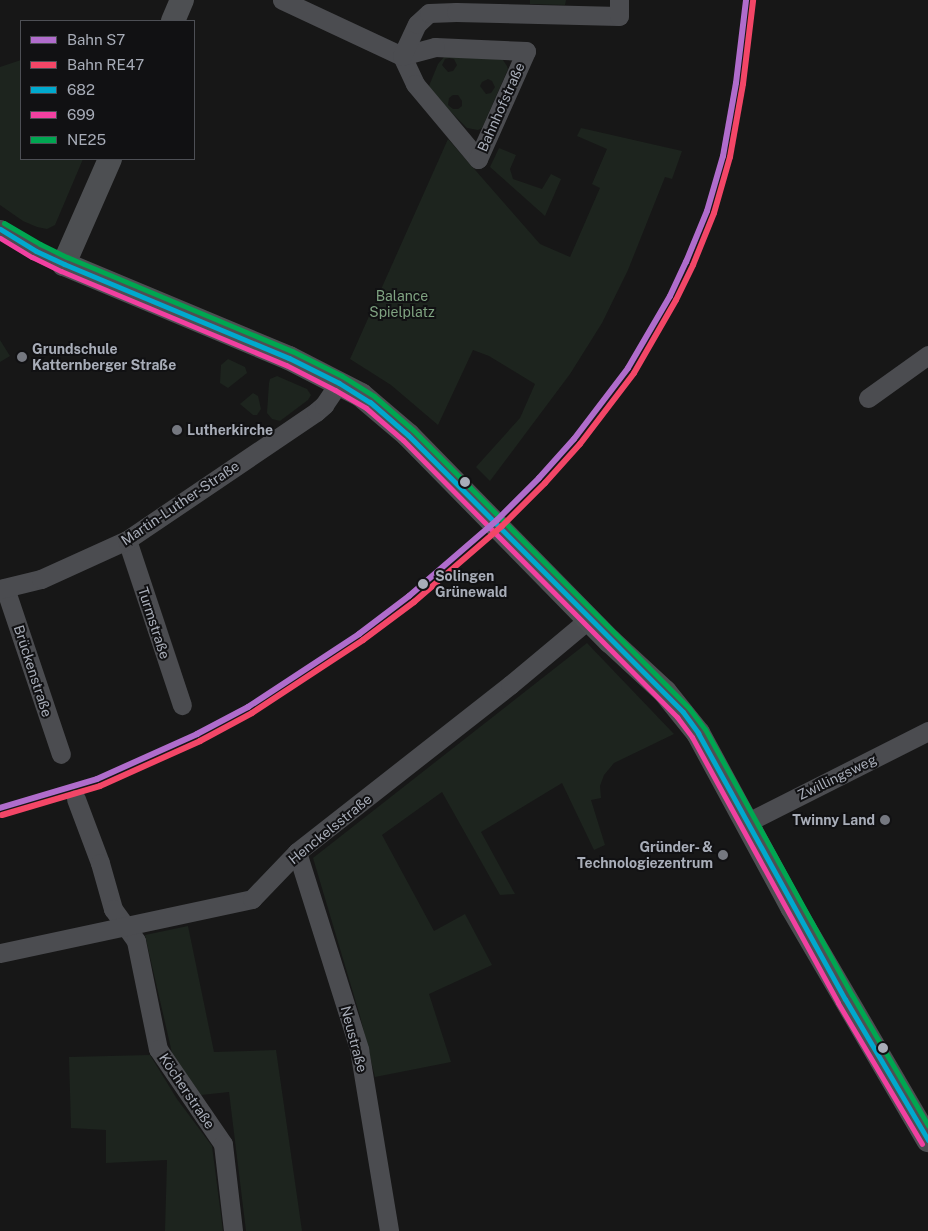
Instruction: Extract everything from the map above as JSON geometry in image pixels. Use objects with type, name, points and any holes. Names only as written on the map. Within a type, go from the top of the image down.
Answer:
[{"type":"main road","points":[[173,20],[182,0]]},
{"type":"main road","points":[[110,160],[64,264],[280,354],[340,383],[370,402],[408,436],[589,619],[666,692],[698,733],[844,999],[927,1136]]},
{"type":"street","points":[[282,0],[402,56],[417,24],[423,17],[436,11],[457,6],[619,16],[619,0]]},
{"type":"street","name":"Bahnhofstraße","points":[[435,47],[526,51],[478,159],[415,84],[402,56],[435,47]]},
{"type":"street","points":[[0,229],[36,251],[64,264]]},
{"type":"street","points":[[868,398],[928,355]]},
{"type":"street","name":"Martin-Luther-Straße","points":[[3,589],[41,579],[127,540],[316,412],[324,405],[340,383]]},
{"type":"street","name":"Turmstraße","points":[[127,540],[182,705]]},
{"type":"street","name":"Brückenstraße","points":[[3,589],[61,754]]},
{"type":"street","name":"Henckelsstraße","points":[[0,953],[248,901],[297,852],[510,685],[589,619]]},
{"type":"street","name":"Zwillingsweg","points":[[746,823],[928,732]]},
{"type":"street","points":[[76,799],[100,863],[113,910],[123,926]]},
{"type":"street","name":"Neustraße","points":[[297,852],[359,1049],[389,1231]]},
{"type":"street","name":"Köcherstraße","points":[[123,926],[136,941],[158,1049],[223,1144],[233,1231]]},
{"type":"green space","points":[[530,0],[566,0],[565,5],[530,4]]},
{"type":"green space","points":[[451,55],[503,60],[507,66],[508,69],[482,128],[478,130],[467,128],[430,91],[429,86],[438,64],[444,57]],"holes":[[[445,59],[454,59],[457,65],[453,71],[448,72],[442,65]],[[488,79],[492,81],[495,87],[491,93],[486,94],[480,86],[482,82]],[[453,95],[458,95],[462,101],[462,106],[458,109],[453,109],[448,105],[449,98]]]},
{"type":"green space","points":[[20,60],[20,160],[83,160],[55,225],[47,229],[23,221],[0,205],[0,67]]},
{"type":"green space","name":"Balance Spielplatz","points":[[581,128],[682,151],[672,179],[665,177],[628,270],[602,323],[570,374],[490,481],[476,467],[520,418],[535,384],[489,356],[473,350],[438,425],[391,385],[350,359],[448,139],[540,244],[570,257],[600,188],[592,184],[607,149],[577,136]]},
{"type":"green space","points":[[499,148],[516,155],[510,169],[513,179],[542,189],[551,174],[561,179],[545,216],[490,167]]},
{"type":"green space","points":[[0,340],[10,356],[0,362]]},
{"type":"green space","points":[[228,359],[245,367],[247,373],[228,388],[220,383],[221,365]]},
{"type":"green space","points":[[277,376],[307,389],[311,395],[308,400],[280,421],[272,419],[267,413],[270,379]]},
{"type":"green space","points":[[253,393],[258,396],[261,409],[257,415],[253,415],[240,404]]},
{"type":"green space","points":[[587,643],[674,734],[614,763],[604,775],[600,786],[601,798],[591,800],[605,845],[594,850],[562,783],[481,832],[515,894],[500,895],[442,792],[382,835],[434,931],[465,914],[492,965],[429,994],[451,1062],[375,1077],[360,1016],[313,858]]},
{"type":"green space","points":[[188,926],[214,1052],[276,1050],[302,1231],[246,1231],[229,1092],[201,1095],[172,1053],[145,935]]},
{"type":"green space","points":[[150,1055],[177,1099],[212,1146],[223,1231],[165,1231],[167,1160],[106,1163],[106,1130],[71,1128],[69,1057]]},
{"type":"rail line","name":"S7","points":[[0,808],[97,779],[197,734],[248,707],[359,634],[409,596],[497,520],[539,478],[574,439],[628,368],[670,296],[686,262],[707,211],[723,156],[736,83],[746,0]]},
{"type":"rail line","name":"RE47","points":[[2,815],[100,786],[200,741],[252,713],[363,640],[414,602],[502,526],[545,483],[580,444],[634,373],[676,300],[693,265],[714,213],[730,157],[743,84],[753,1]]},
{"type":"transit line","name":"NE25","points":[[4,223],[67,257],[292,351],[342,376],[374,396],[413,430],[689,708],[705,729],[852,995],[928,1125]]},
{"type":"transit line","name":"682","points":[[0,229],[36,251],[64,264],[289,358],[339,383],[370,402],[408,435],[683,712],[698,733],[845,999],[928,1140]]},
{"type":"transit line","name":"699","points":[[0,238],[61,271],[286,365],[366,408],[403,440],[677,717],[692,737],[838,1003],[922,1144]]},
{"type":"place","name":"Grundschule Katternberger Straße","points":[[22,357]]},
{"type":"place","name":"Lutherkirche","points":[[177,430]]},
{"type":"place","name":"Solingen Grünewald","points":[[423,584]]},
{"type":"place","name":"Twinny Land","points":[[885,820]]},
{"type":"place","name":"Gründer- & Technologiezentrum","points":[[723,855]]}]
